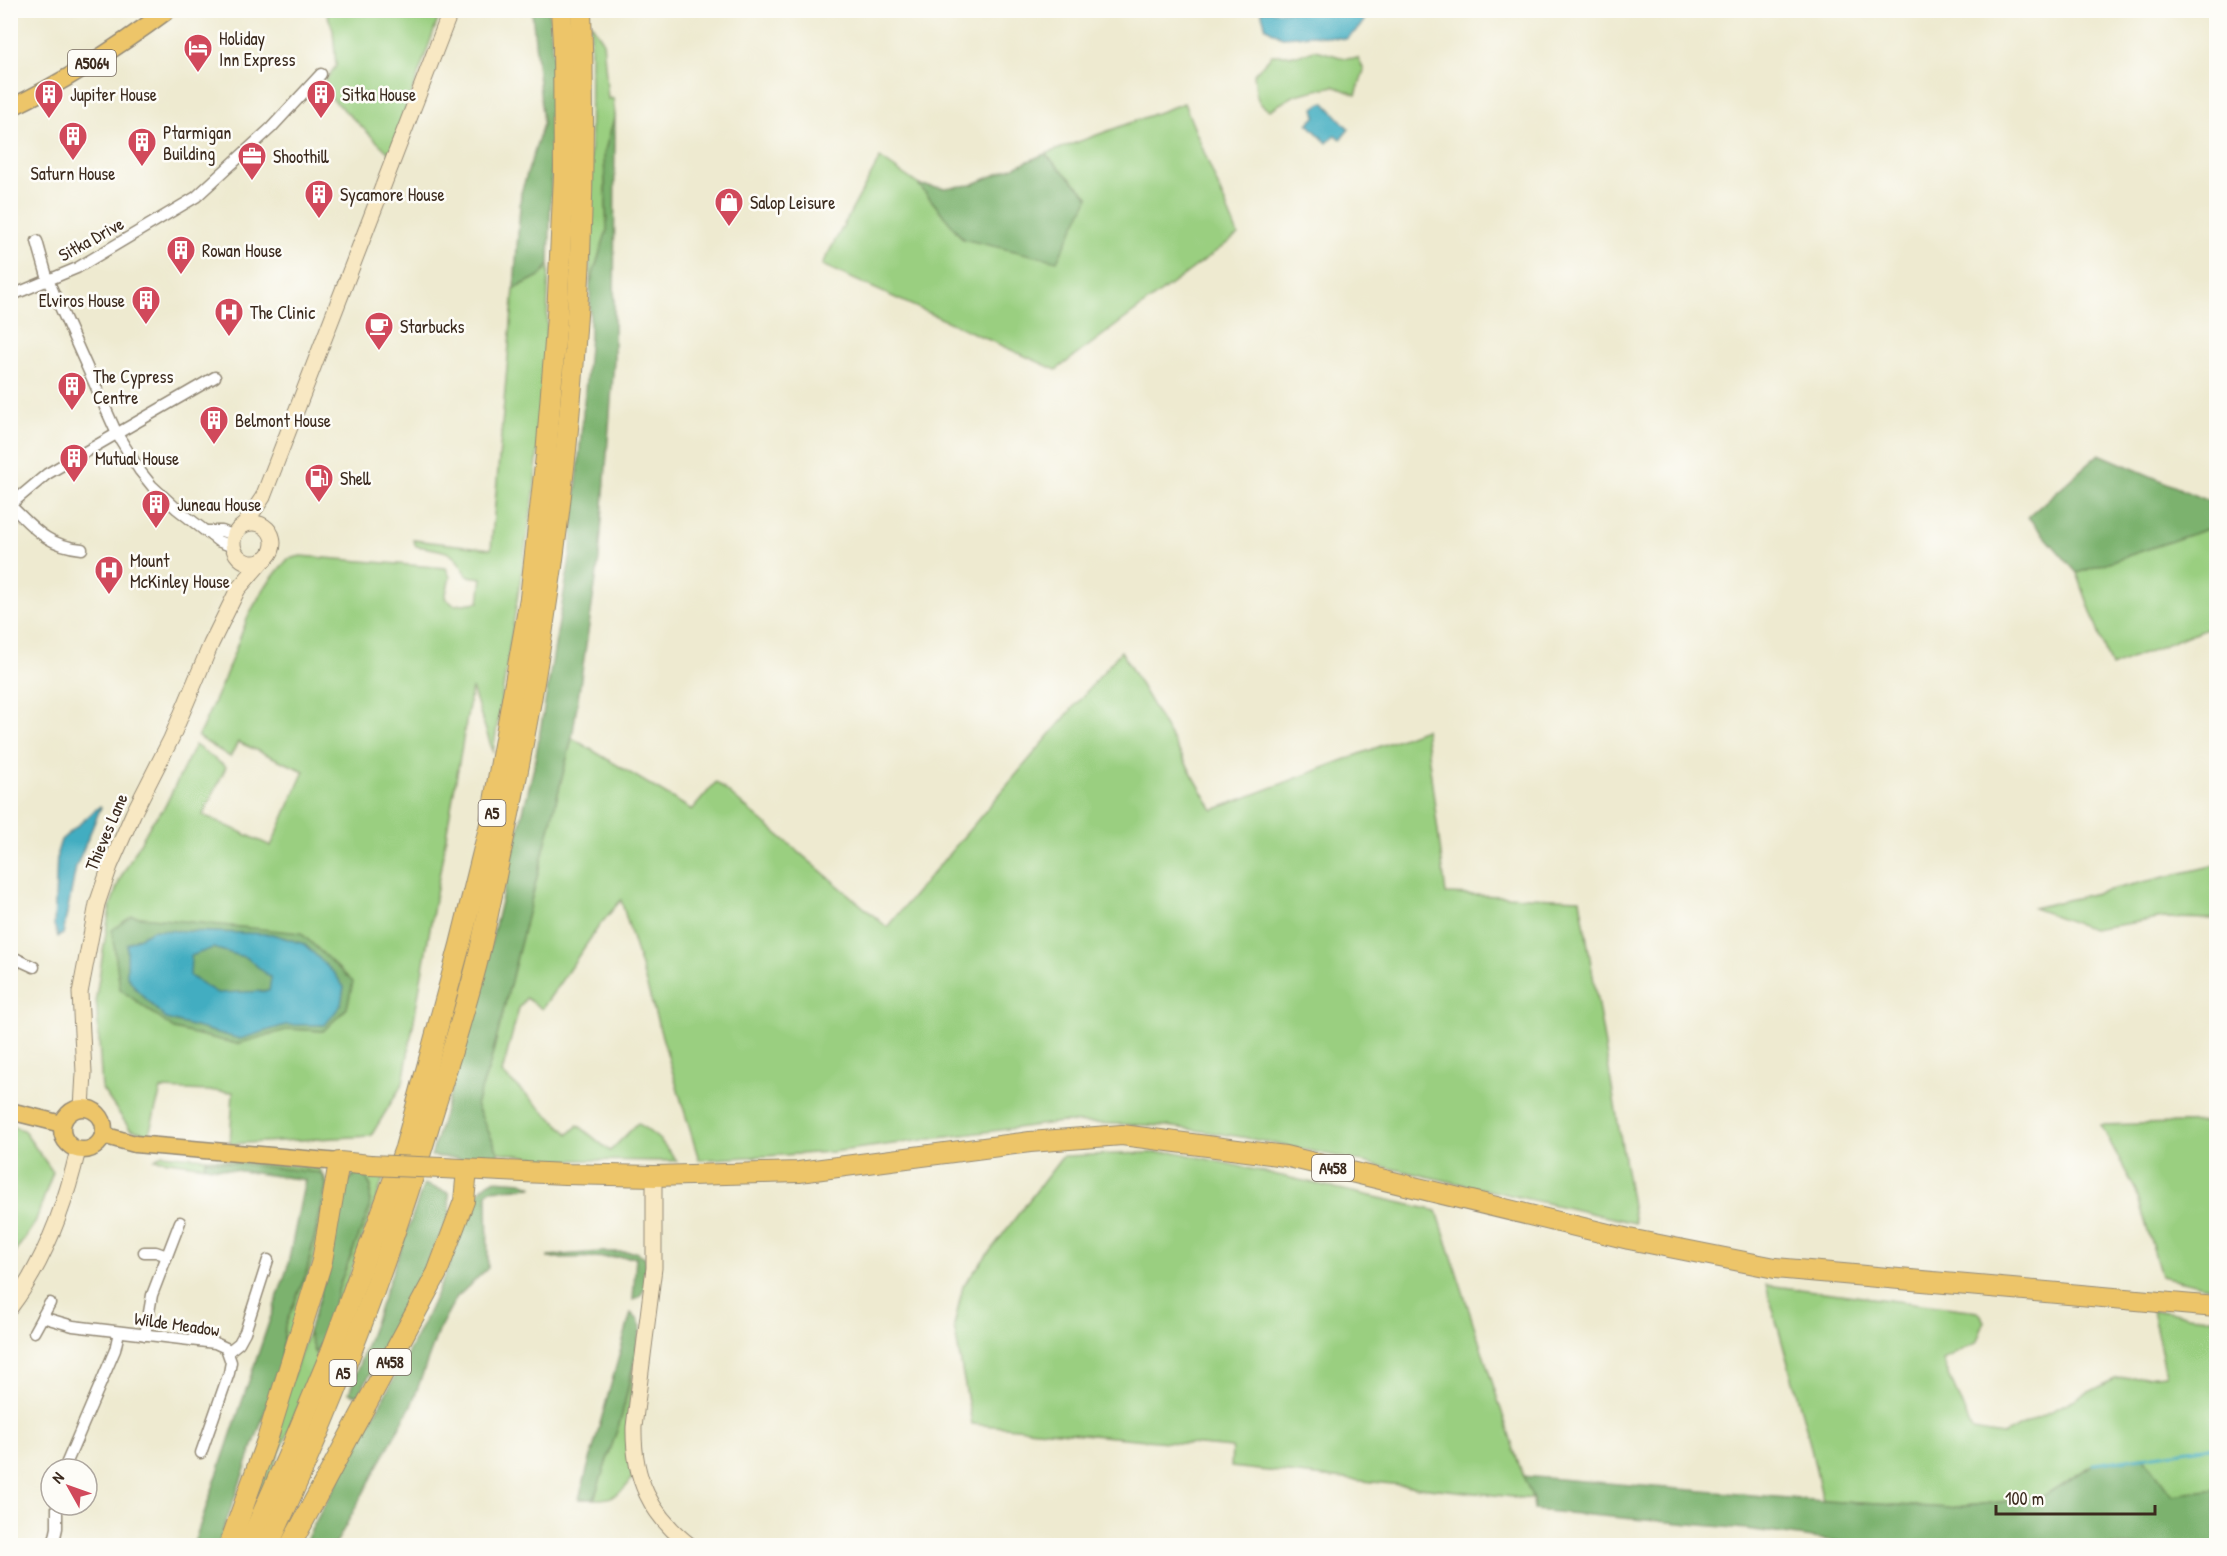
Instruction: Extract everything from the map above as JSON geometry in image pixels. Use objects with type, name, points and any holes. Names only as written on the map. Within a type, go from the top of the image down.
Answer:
[{"type":"highway","name":"A5","points":[[248,1545],[331,1352],[405,1148],[490,824],[530,598],[547,444],[557,316],[564,176],[561,10]]},
{"type":"highway","name":"A5","points":[[268,1545],[297,1484],[360,1334],[413,1178],[477,964],[525,742],[547,602],[565,462],[577,309],[583,167],[581,10]]},
{"type":"highway","name":"A458","points":[[339,1162],[467,1170],[654,1176],[799,1172],[1030,1142],[1122,1135],[1285,1156],[1629,1239],[1775,1268],[2217,1307]]},
{"type":"highway","points":[[229,1545],[267,1440],[322,1261],[339,1162]]},
{"type":"highway","name":"A458","points":[[290,1545],[437,1273],[464,1201],[467,1170]]},
{"type":"main road","name":"A5064","points":[[10,108],[45,91],[90,64],[168,10]]},
{"type":"main road","points":[[238,590],[238,542],[263,497],[451,10]]},
{"type":"main road","points":[[238,590],[270,553],[273,545],[263,512],[263,497]]},
{"type":"main road","points":[[238,542],[256,523],[267,529]]},
{"type":"main road","points":[[238,542],[249,563],[264,559]]},
{"type":"main road","name":"Thieves Lane","points":[[82,1108],[84,1073],[81,993],[97,904],[110,866],[133,814],[171,739],[211,644],[238,590]]},
{"type":"main road","points":[[82,1108],[89,1109],[100,1116],[103,1122],[103,1135],[96,1146],[78,1150],[66,1143],[62,1124],[69,1112],[82,1108]]},
{"type":"main road","points":[[10,1111],[62,1124]]},
{"type":"main road","name":"A458","points":[[103,1135],[135,1144],[339,1162]]},
{"type":"main road","points":[[10,1308],[52,1234],[78,1150]]},
{"type":"main road","points":[[654,1176],[654,1268],[633,1450],[638,1473],[651,1504],[667,1526],[691,1545]]},
{"type":"street","name":"Sitka Drive","points":[[238,542],[218,541],[177,509],[152,486],[140,471],[117,434],[48,280],[77,268],[196,197],[271,128],[321,74]]},
{"type":"street","points":[[10,296],[48,280],[37,241]]},
{"type":"street","points":[[82,549],[68,548],[46,539],[10,505],[47,474],[215,377]]},
{"type":"street","points":[[10,975],[14,958],[34,967]]},
{"type":"street","points":[[145,1335],[152,1294],[180,1222]]},
{"type":"street","points":[[144,1252],[156,1252],[167,1256]]},
{"type":"street","name":"Wilde Meadow","points":[[229,1352],[239,1343],[245,1332],[268,1260]]},
{"type":"street","points":[[34,1332],[50,1303]]},
{"type":"street","name":"Wilde Meadow","points":[[42,1317],[60,1324],[221,1345],[229,1352],[231,1362],[229,1373],[199,1445]]},
{"type":"street","points":[[69,1457],[115,1350],[119,1332]]},
{"type":"street","points":[[53,1545],[57,1517]]},
{"type":"green space","points":[[326,11],[441,11],[390,154],[320,87],[336,66],[333,30]]},
{"type":"green space","points":[[532,11],[549,11],[554,69],[549,265],[541,275],[514,289],[521,193],[543,124]]},
{"type":"green space","points":[[591,23],[603,41],[608,99],[613,98],[615,115],[604,154],[607,230],[590,284]]},
{"type":"green space","points":[[1314,50],[1353,59],[1358,58],[1364,70],[1356,95],[1334,86],[1295,95],[1270,110],[1265,108],[1258,100],[1254,74],[1272,55],[1300,55]]},
{"type":"green space","points":[[1184,103],[1238,235],[1056,370],[822,265],[880,158],[919,185],[963,239],[1089,197],[1045,154]]},
{"type":"green space","points":[[615,115],[614,361],[599,559],[572,738],[490,1064],[476,1105],[498,1152],[498,1162],[431,1156],[468,1036],[534,767],[570,558],[590,336],[590,284],[607,230],[604,154]]},
{"type":"green space","points":[[1045,154],[1089,197],[1057,261],[963,239],[919,185],[944,188],[971,185]]},
{"type":"green space","points":[[549,265],[546,354],[534,494],[493,752],[472,688],[403,1083],[371,1136],[230,1144],[233,1092],[161,1089],[149,1134],[130,1129],[102,1089],[96,997],[110,907],[120,879],[152,822],[164,808],[195,745],[226,767],[203,815],[271,846],[304,771],[238,742],[230,757],[198,737],[224,679],[249,614],[265,587],[288,559],[301,556],[446,568],[450,577],[445,598],[454,605],[479,602],[482,578],[467,576],[457,560],[447,552],[416,546],[413,540],[491,549],[514,289],[541,275]],"holes":[[[347,1008],[323,1031],[290,1029]]]},
{"type":"green space","points":[[2099,454],[2216,504],[2216,526],[2077,573],[2028,517]]},
{"type":"green space","points":[[2216,526],[2216,624],[2111,667],[2077,573]]},
{"type":"green space","points":[[1121,651],[1213,810],[1425,729],[1446,894],[1580,899],[1635,1223],[1336,1156],[1242,1137],[1167,1126],[1062,1122],[832,1152],[699,1160],[621,900],[599,926],[542,1009],[526,998],[519,1008],[502,1073],[569,1134],[578,1125],[610,1151],[638,1123],[660,1140],[677,1161],[554,1160],[498,1152],[476,1105],[490,1064],[572,738],[692,810],[716,782],[887,927]]},
{"type":"green space","points":[[2216,865],[2216,919],[2165,918],[2092,929],[2033,908]]},
{"type":"green space","points":[[132,916],[301,933],[353,982],[347,1008],[323,1031],[290,1029],[237,1044],[174,1029],[120,989],[112,930]]},
{"type":"green space","points":[[2216,1122],[2216,1289],[2161,1276],[2136,1191],[2101,1125]]},
{"type":"green space","points":[[11,1126],[23,1130],[53,1172],[35,1223],[11,1258]]},
{"type":"green space","points":[[1176,1152],[1437,1211],[1518,1462],[1533,1499],[1231,1467],[1232,1448],[972,1424],[954,1326],[963,1286],[1063,1156]]},
{"type":"green space","points":[[162,1154],[319,1168],[328,1183],[322,1231],[281,1367],[285,1326],[306,1274],[318,1227],[326,1186],[322,1174],[206,1160],[204,1166],[155,1159]]},
{"type":"green space","points":[[206,1160],[322,1173],[326,1186],[306,1274],[285,1326],[281,1367],[218,1545],[193,1546],[287,1269],[305,1180],[204,1166]]},
{"type":"green space","points":[[359,1171],[385,1174],[324,1346],[247,1530],[240,1528],[308,1332],[314,1352],[322,1343],[341,1281],[369,1210],[371,1186],[365,1176],[357,1174],[350,1177]]},
{"type":"green space","points":[[357,1174],[365,1176],[371,1187],[369,1210],[341,1281],[322,1343],[315,1353],[308,1332],[319,1299],[345,1183]]},
{"type":"green space","points":[[494,1180],[522,1182],[533,1187],[490,1190],[487,1194],[488,1268],[456,1298],[438,1331],[412,1404],[335,1545],[303,1546],[420,1328],[453,1256],[471,1205],[477,1194]]},
{"type":"green space","points":[[424,1184],[449,1193],[450,1216],[396,1327],[358,1396],[349,1393]]},
{"type":"green space","points":[[636,1252],[645,1257],[647,1269],[645,1288],[638,1297],[633,1300],[636,1257],[548,1258],[548,1256]]},
{"type":"green space","points":[[1766,1285],[1978,1311],[1985,1321],[1976,1343],[1943,1360],[1972,1430],[2003,1435],[2115,1379],[2166,1374],[2152,1310],[2216,1319],[2216,1489],[2172,1495],[2094,1464],[2042,1497],[1949,1508],[1823,1501],[1807,1431]]},
{"type":"green space","points":[[631,1313],[641,1327],[622,1415],[594,1499],[579,1499]]},
{"type":"green space","points":[[638,1347],[627,1420],[632,1478],[625,1488],[616,1494],[594,1499],[622,1415]]},
{"type":"green space","points":[[2143,1456],[2172,1495],[2216,1489],[2216,1543],[2197,1546],[1872,1546],[1746,1529],[1534,1510],[1533,1499],[1523,1476],[1823,1501],[1949,1508],[2042,1497],[2094,1464]]},
{"type":"water","points":[[1261,11],[1366,11],[1366,16],[1357,30],[1346,39],[1313,35],[1282,37],[1266,28]]},
{"type":"water","points":[[1325,103],[1349,129],[1341,139],[1335,135],[1327,143],[1308,124],[1316,116],[1314,108]]},
{"type":"water","points":[[100,806],[76,867],[63,934],[58,937],[54,925],[57,853],[61,840]]},
{"type":"water","points":[[153,930],[272,934],[304,944],[335,974],[344,987],[341,1005],[325,1025],[286,1025],[240,1039],[166,1019],[137,990],[127,976],[127,944]],"holes":[[[213,948],[247,958],[271,978],[269,991],[217,993],[190,976],[191,956]]]},
{"type":"waterway","points":[[2094,1464],[2216,1446]]},
{"type":"place","name":"Holiday Inn Express","points":[[198,74]]},
{"type":"place","name":"Jupiter House","points":[[49,120]]},
{"type":"place","name":"Sitka House","points":[[321,120]]},
{"type":"place","name":"Saturn House","points":[[73,162]]},
{"type":"place","name":"Ptarmigan Building","points":[[142,168]]},
{"type":"place","name":"Shoothill","points":[[252,182]]},
{"type":"place","name":"Sycamore House","points":[[319,220]]},
{"type":"place","name":"Salop Leisure","points":[[729,228]]},
{"type":"place","name":"Rowan House","points":[[181,276]]},
{"type":"place","name":"Elviros House","points":[[146,326]]},
{"type":"place","name":"The Clinic","points":[[229,338]]},
{"type":"place","name":"Starbucks","points":[[379,352]]},
{"type":"place","name":"The Cypress Centre","points":[[72,412]]},
{"type":"place","name":"Belmont House","points":[[214,446]]},
{"type":"place","name":"Mutual House","points":[[74,484]]},
{"type":"place","name":"Shell","points":[[319,504]]},
{"type":"place","name":"Juneau House","points":[[156,530]]},
{"type":"place","name":"Mount McKinley House","points":[[109,596]]}]
